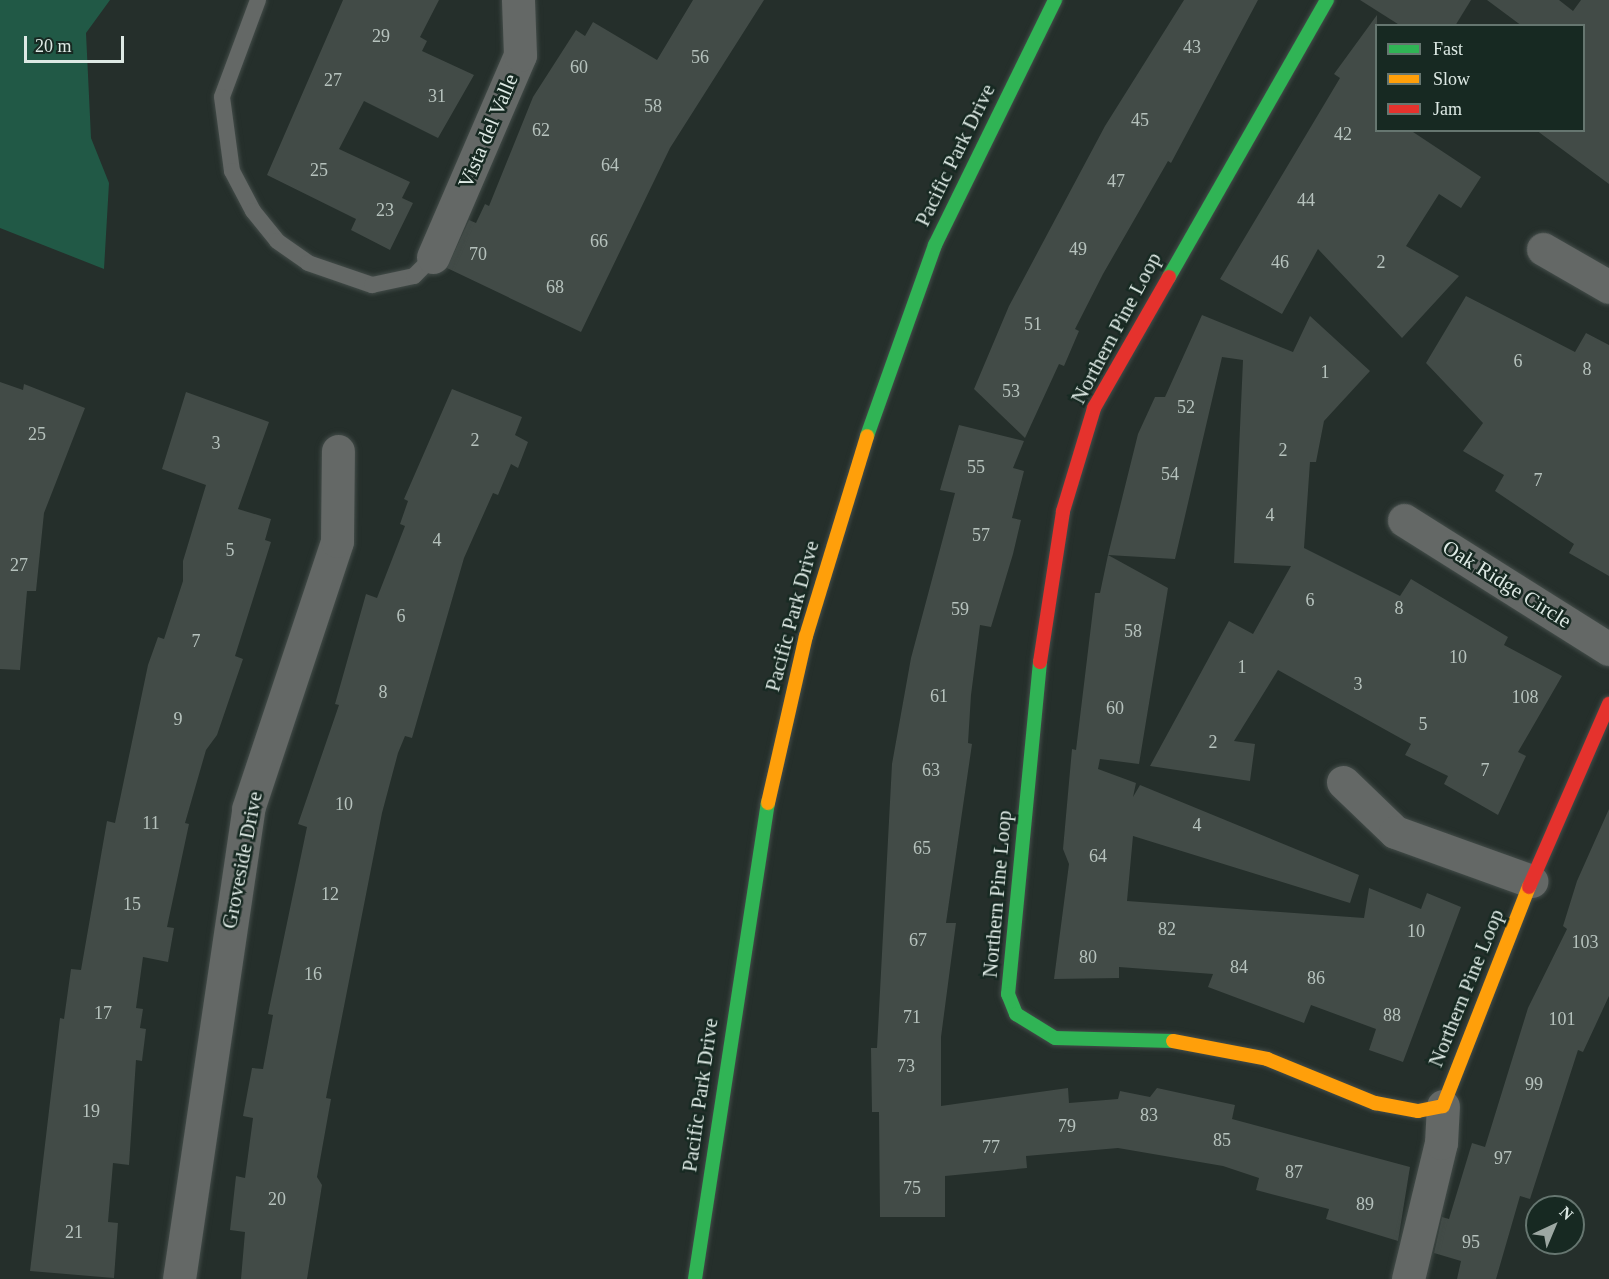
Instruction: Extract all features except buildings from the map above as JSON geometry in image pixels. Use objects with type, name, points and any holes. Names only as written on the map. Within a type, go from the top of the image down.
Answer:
[{"type":"street","name":"Vista del Valle","points":[[433,257],[520,55],[518,0]]},
{"type":"street","name":"Pacific Park Drive","points":[[695,1279],[756,855],[806,636],[890,361],[935,245],[1055,0]]},
{"type":"street","name":"Northern Pine Loop","points":[[1327,0],[1094,408],[1063,511],[1046,600],[1008,994],[1016,1014],[1055,1038],[1193,1041],[1267,1059],[1375,1103],[1418,1111],[1443,1106],[1531,881],[1609,704]]},
{"type":"street","points":[[1544,249],[1609,287]]},
{"type":"street","name":"Groveside Drive","points":[[178,1279],[248,809],[337,541],[338,451]]},
{"type":"street","name":"Oak Ridge Circle","points":[[1404,520],[1609,649]]},
{"type":"street","points":[[1343,782],[1395,832],[1531,881]]},
{"type":"street","points":[[1408,1279],[1441,1143],[1443,1106]]},
{"type":"lane","points":[[258,0],[222,97],[232,171],[253,211],[277,241],[308,263],[372,285],[414,276],[433,257]]},
{"type":"green space","points":[[0,0],[110,0],[86,33],[91,138],[109,183],[104,269],[0,228]]},
{"type":"traffic: fast","points":[[867,436],[935,245],[1055,0]]},
{"type":"traffic: fast","points":[[1169,277],[1327,0]]},
{"type":"traffic: fast","points":[[1040,662],[1008,994],[1016,1014],[1055,1038],[1173,1041]]},
{"type":"traffic: fast","points":[[695,1279],[768,803]]},
{"type":"traffic: slow","points":[[768,803],[806,636],[867,436]]},
{"type":"traffic: slow","points":[[1173,1041],[1267,1059],[1375,1103],[1418,1111],[1443,1106],[1529,887]]},
{"type":"traffic: jam","points":[[1040,662],[1063,511],[1094,408],[1169,277]]},
{"type":"traffic: jam","points":[[1529,887],[1609,704]]}]
